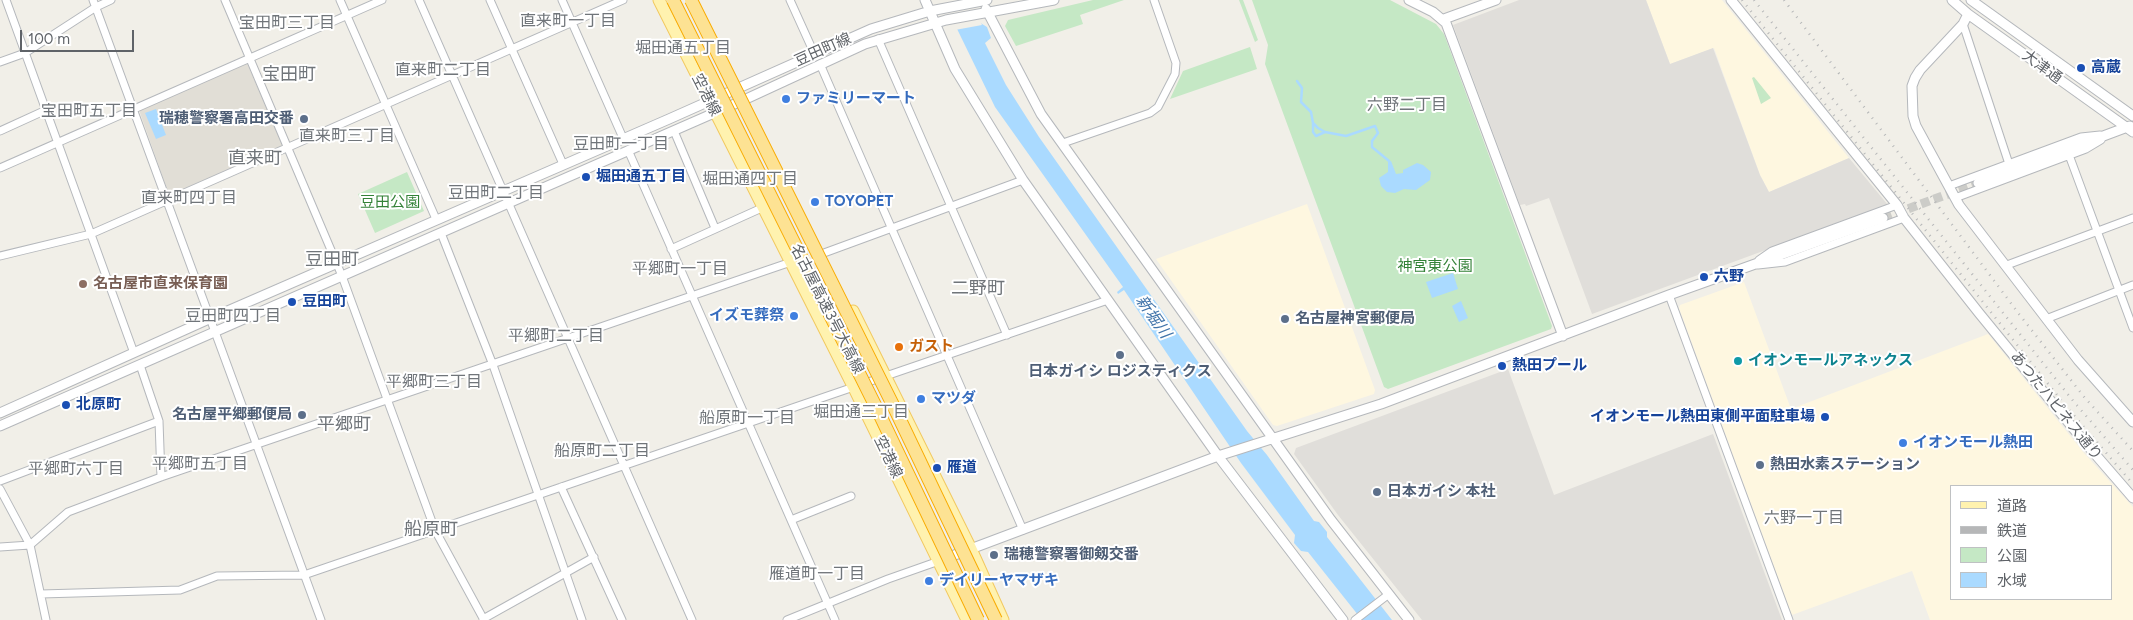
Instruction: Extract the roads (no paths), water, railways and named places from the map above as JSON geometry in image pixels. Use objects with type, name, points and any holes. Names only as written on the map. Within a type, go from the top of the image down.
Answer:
[{"type":"highway","name":"名古屋高速3号大高線","points":[[673,0],[878,411],[978,620]]},
{"type":"highway","points":[[681,0],[786,203]]},
{"type":"highway","name":"名古屋高速3号大高線","points":[[691,0],[896,412],[996,620]]},
{"type":"highway","points":[[878,411],[913,469],[985,620]]},
{"type":"main road","name":"空港線","points":[[659,0],[854,388],[967,620]]},
{"type":"main road","points":[[697,0],[739,87],[887,378],[971,549],[1003,620]]},
{"type":"street","points":[[6,0],[134,353]]},
{"type":"street","points":[[0,62],[25,53],[94,3],[111,0]]},
{"type":"street","points":[[225,0],[337,263],[435,530],[483,619],[594,558]]},
{"type":"street","points":[[340,0],[436,219]]},
{"type":"street","points":[[0,168],[382,0]]},
{"type":"street","points":[[419,0],[692,620]]},
{"type":"street","points":[[490,0],[563,164]]},
{"type":"street","points":[[562,0],[623,138]]},
{"type":"street","points":[[0,256],[91,234],[622,0]]},
{"type":"street","points":[[790,0],[814,53]]},
{"type":"street","points":[[925,0],[955,69],[1023,180],[1108,300],[1343,620]]},
{"type":"street","points":[[984,0],[988,12],[1041,114],[1064,143],[1269,440],[1386,596],[1409,620]]},
{"type":"street","name":"豆田町線","points":[[0,413],[209,318],[871,29],[941,8],[984,0]]},
{"type":"street","points":[[988,12],[1054,0]]},
{"type":"street","points":[[1064,143],[1150,113],[1158,107],[1175,74],[1176,63],[1154,0]]},
{"type":"street","points":[[1409,0],[1444,19],[1562,336]]},
{"type":"street","points":[[1444,19],[1496,0]]},
{"type":"street","name":"あつたハピネス通り","points":[[1731,0],[1897,205],[1904,218],[1979,313],[2082,440],[2133,498]]},
{"type":"street","name":"大津通","points":[[1952,0],[1968,14],[2131,128]]},
{"type":"street","name":"大津通","points":[[1971,0],[2133,116]]},
{"type":"street","points":[[94,3],[321,620]]},
{"type":"street","name":"豆田町線","points":[[0,426],[746,99],[878,39],[946,20],[988,12]]},
{"type":"street","points":[[1968,14],[1963,24],[1920,70],[1912,86],[1913,116],[1916,126],[1955,198],[2078,360],[2133,422]]},
{"type":"street","points":[[1963,24],[2009,164]]},
{"type":"street","points":[[878,39],[1007,336]]},
{"type":"street","points":[[820,64],[1023,530]]},
{"type":"street","points":[[0,131],[46,110]]},
{"type":"street","points":[[1978,183],[2131,128]]},
{"type":"street","points":[[674,130],[715,228]]},
{"type":"street","points":[[1949,186],[2081,137],[2110,134]]},
{"type":"street","points":[[1955,198],[2086,149],[2110,134]]},
{"type":"street","points":[[628,150],[835,620]]},
{"type":"street","points":[[2069,155],[2133,328]]},
{"type":"street","points":[[824,253],[1023,180]]},
{"type":"street","points":[[1751,266],[1772,251],[1897,205]]},
{"type":"street","points":[[671,249],[764,208]]},
{"type":"street","points":[[787,620],[1222,455],[1381,404],[1669,295],[1884,218]]},
{"type":"street","points":[[1751,266],[1784,262],[1904,218]]},
{"type":"street","points":[[2006,265],[2133,218]]},
{"type":"street","points":[[441,232],[493,365],[582,620]]},
{"type":"street","points":[[0,547],[30,545],[68,512],[161,477],[257,446],[791,262]]},
{"type":"street","points":[[2046,319],[2133,285]]},
{"type":"street","points":[[1669,295],[1789,620]]},
{"type":"street","points":[[41,594],[180,590],[217,576],[304,575],[748,423],[887,378],[1108,300]]},
{"type":"street","points":[[140,365],[159,421],[161,477]]},
{"type":"street","points":[[0,481],[159,421]]},
{"type":"street","points":[[561,487],[622,620]]},
{"type":"street","points":[[0,489],[30,545],[46,620]]},
{"type":"street","points":[[791,520],[851,496]]},
{"type":"street","points":[[1355,620],[1386,596]]},
{"type":"water","name":"新堀川","points":[[943,0],[987,27],[991,38],[985,43],[1006,85],[1039,137],[1247,431],[1267,455],[1314,521],[1319,522],[1327,532],[1327,537],[1392,620],[1362,620],[1308,552],[1301,551],[1294,543],[1295,535],[1241,463],[1124,290],[1118,294],[1117,292],[1123,287],[995,107]]},
{"type":"water","points":[[156,109],[166,135],[156,139],[145,113]]},
{"type":"water","points":[[1391,161],[1396,174],[1403,173],[1403,170],[1417,163],[1423,165],[1431,172],[1430,180],[1416,190],[1404,189],[1395,193],[1387,192],[1381,186],[1379,178],[1388,172],[1388,162]]},
{"type":"water","points":[[1453,273],[1458,289],[1432,298],[1426,282]]},
{"type":"water","points":[[1461,301],[1468,318],[1459,322],[1452,306]]},
{"type":"waterway","points":[[1297,81],[1302,88],[1301,102],[1311,112],[1313,123],[1318,128],[1325,132],[1346,136],[1375,126],[1378,133],[1372,141],[1372,147],[1389,161]]},
{"type":"waterway","points":[[1313,123],[1313,132],[1316,136],[1325,132]]},
{"type":"tunnel","points":[[1883,218],[1978,183]]},
{"type":"railway","points":[[1742,0],[2065,405],[2133,484]]},
{"type":"railway","points":[[1754,0],[2074,402],[2133,470]]},
{"type":"railway","points":[[1784,0],[2019,314],[2085,398],[2133,451]]},
{"type":"place","name":"高蔵","points":[[2081,68]]},
{"type":"place","name":"ファミリーマート","points":[[786,99]]},
{"type":"place","name":"瑞穂警察署高田交番","points":[[304,119]]},
{"type":"place","name":"堀田通五丁目","points":[[586,177]]},
{"type":"place","name":"TOYOPET","points":[[815,202]]},
{"type":"place","name":"六野","points":[[1704,277]]},
{"type":"place","name":"名古屋市直来保育園","points":[[83,284]]},
{"type":"place","name":"豆田町","points":[[292,302]]},
{"type":"place","name":"イズモ葬祭","points":[[794,316]]},
{"type":"place","name":"名古屋神宮郵便局","points":[[1285,319]]},
{"type":"place","name":"ガスト","points":[[899,347]]},
{"type":"place","name":"日本ガイシ ロジスティクス","points":[[1120,355]]},
{"type":"place","name":"イオンモールアネックス","points":[[1738,361]]},
{"type":"place","name":"熱田プール","points":[[1502,366]]},
{"type":"place","name":"マツダ","points":[[921,399]]},
{"type":"place","name":"北原町","points":[[66,405]]},
{"type":"place","name":"名古屋平郷郵便局","points":[[302,415]]},
{"type":"place","name":"イオンモール熱田東側平面駐車場","points":[[1825,417]]},
{"type":"place","name":"イオンモール熱田","points":[[1903,443]]},
{"type":"place","name":"熱田水素ステーション","points":[[1760,465]]},
{"type":"place","name":"雁道","points":[[937,468]]},
{"type":"place","name":"日本ガイシ 本社","points":[[1377,492]]},
{"type":"place","name":"瑞穂警察署御剱交番","points":[[994,555]]},
{"type":"place","name":"デイリーヤマザキ","points":[[929,581]]},
{"type":"district","name":"直来町一丁目","points":[[568,21]]},
{"type":"district","name":"宝田町三丁目","points":[[287,23]]},
{"type":"district","name":"堀田通五丁目","points":[[683,48]]},
{"type":"district","name":"直来町二丁目","points":[[443,70]]},
{"type":"district","name":"宝田町","points":[[289,75]]},
{"type":"district","name":"六野二丁目","points":[[1407,105]]},
{"type":"district","name":"宝田町五丁目","points":[[89,111]]},
{"type":"district","name":"直来町三丁目","points":[[347,136]]},
{"type":"district","name":"豆田町一丁目","points":[[621,144]]},
{"type":"district","name":"直来町","points":[[255,159]]},
{"type":"district","name":"堀田通四丁目","points":[[750,179]]},
{"type":"district","name":"豆田町二丁目","points":[[496,193]]},
{"type":"district","name":"直来町四丁目","points":[[189,198]]},
{"type":"district","name":"豆田町","points":[[332,260]]},
{"type":"district","name":"平郷町一丁目","points":[[680,269]]},
{"type":"district","name":"二野町","points":[[978,289]]},
{"type":"district","name":"豆田町四丁目","points":[[233,316]]},
{"type":"district","name":"平郷町二丁目","points":[[556,336]]},
{"type":"district","name":"平郷町三丁目","points":[[434,382]]},
{"type":"district","name":"堀田通三丁目","points":[[861,412]]},
{"type":"district","name":"船原町一丁目","points":[[747,418]]},
{"type":"district","name":"平郷町","points":[[344,425]]},
{"type":"district","name":"船原町二丁目","points":[[602,451]]},
{"type":"district","name":"平郷町五丁目","points":[[200,464]]},
{"type":"district","name":"平郷町六丁目","points":[[76,469]]},
{"type":"district","name":"六野一丁目","points":[[1804,518]]},
{"type":"district","name":"船原町","points":[[431,530]]},
{"type":"district","name":"雁道町一丁目","points":[[817,574]]},
{"type":"park label","name":"豆田公園","points":[[390,203]]},
{"type":"park label","name":"神宮東公園","points":[[1435,267]]}]
